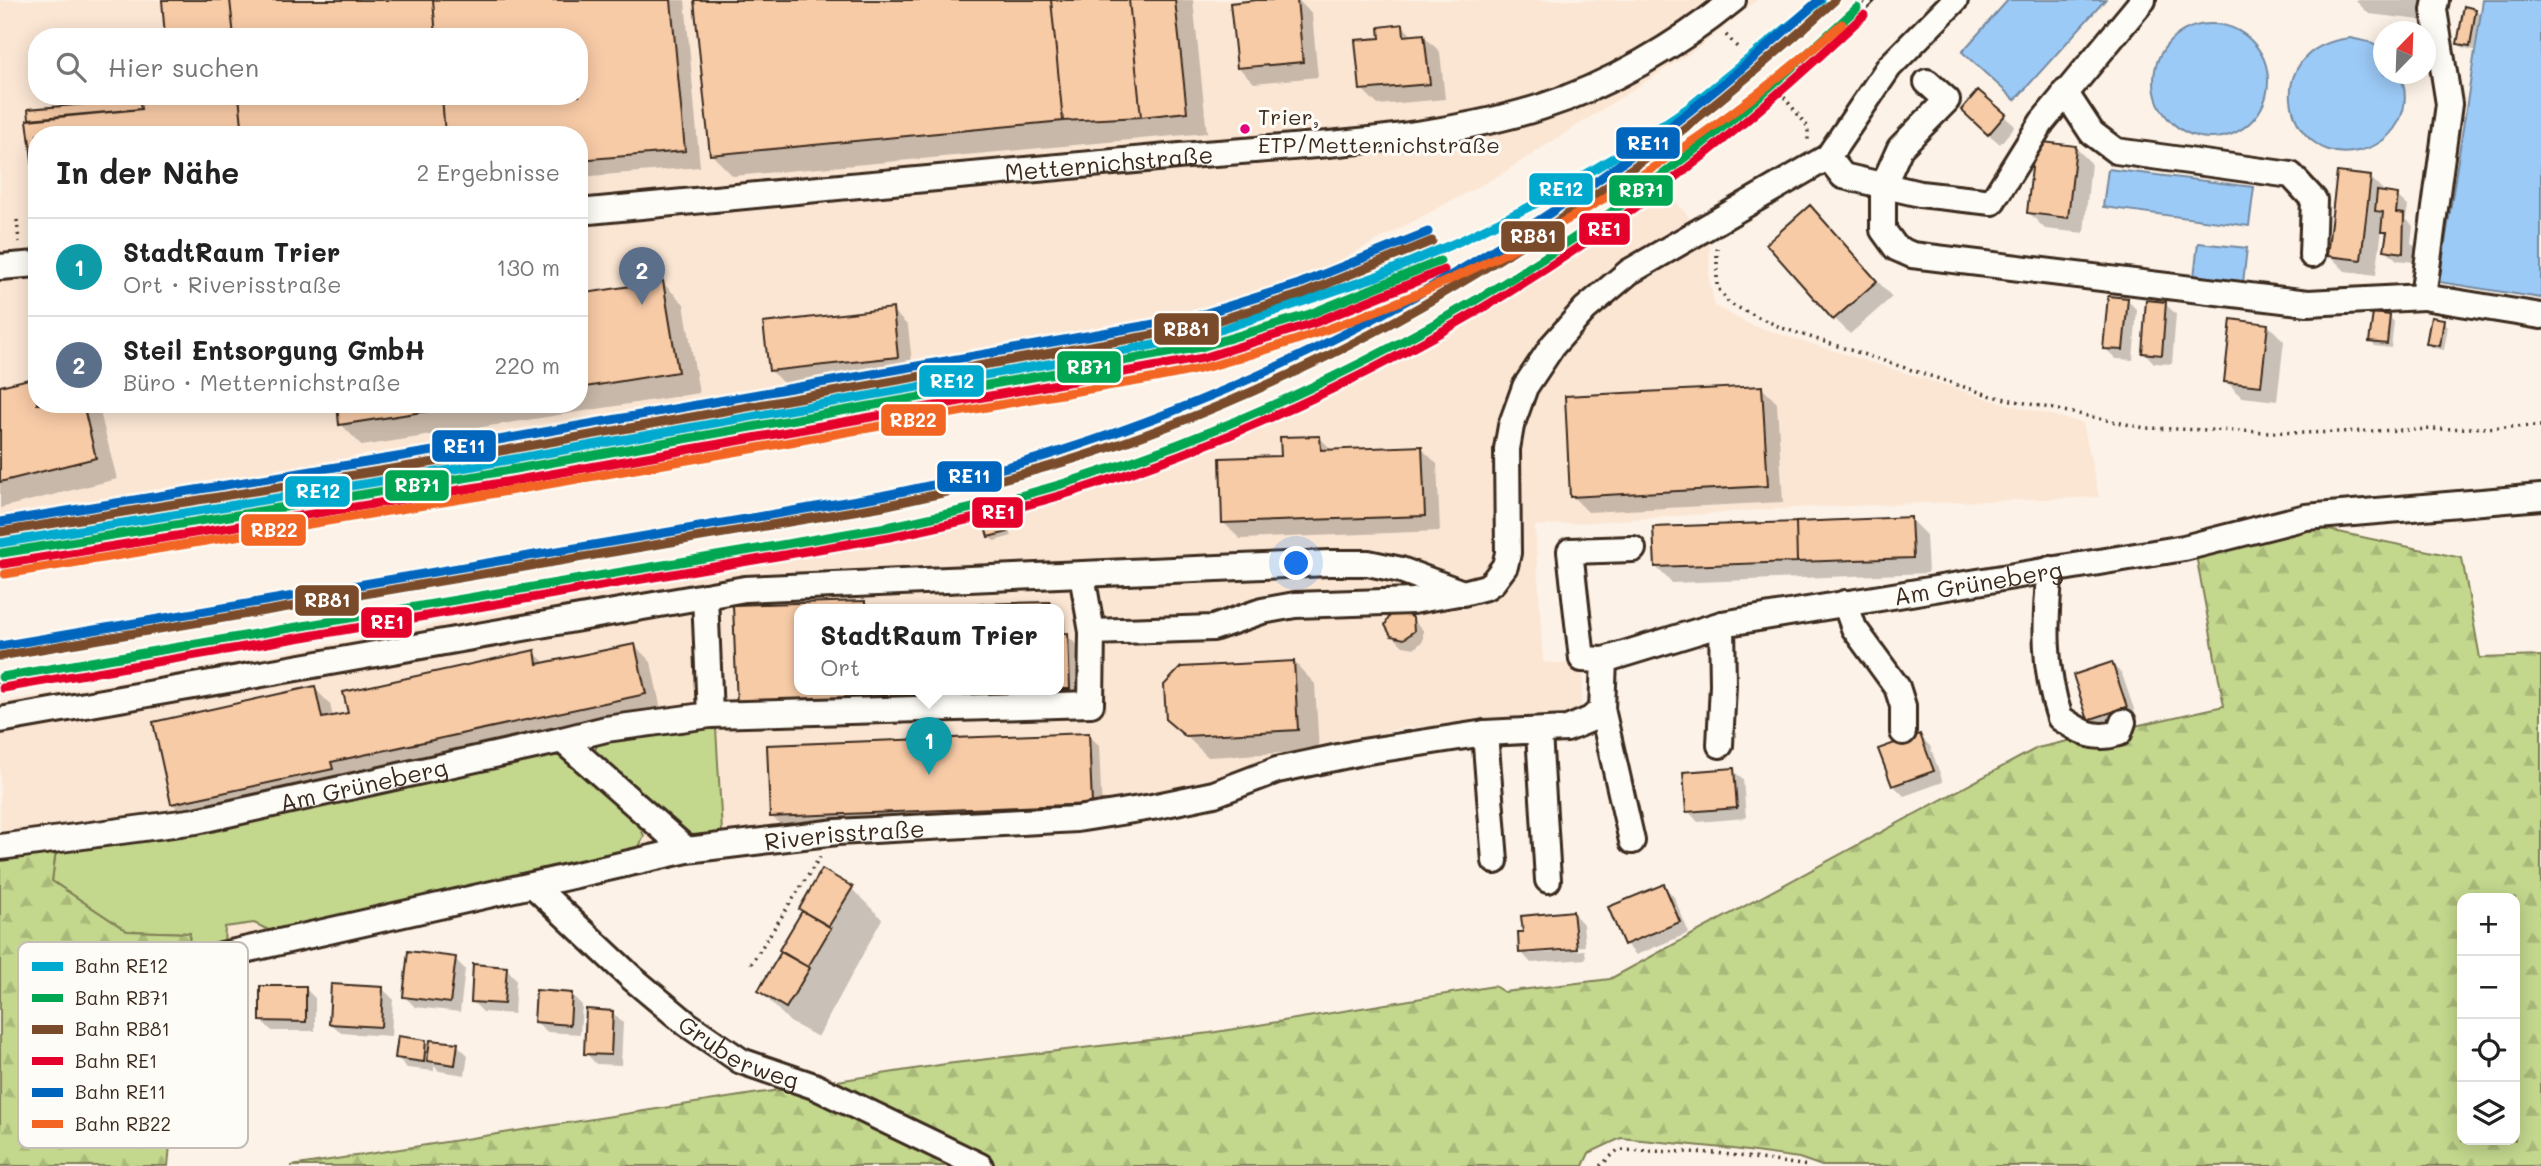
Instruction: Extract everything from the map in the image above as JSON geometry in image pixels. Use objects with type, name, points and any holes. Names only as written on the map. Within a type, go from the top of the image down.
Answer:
[{"type":"street","name":"Metternichstraße","points":[[588,211],[1308,146],[1450,127],[1567,99],[1653,54],[1732,0]]},
{"type":"street","points":[[1082,575],[1092,632],[1213,628],[1262,611],[1295,605],[1413,601],[1486,587],[1501,575],[1508,553],[1507,449],[1511,426],[1537,366],[1605,292],[1629,272],[1709,225],[1816,154],[1889,67],[1955,0]]},
{"type":"street","points":[[1816,154],[1843,176],[1920,194],[1992,202],[2042,121],[2143,0]]},
{"type":"street","points":[[2423,297],[2449,104],[2434,10],[2436,0]]},
{"type":"street","points":[[1927,82],[1947,100],[1900,148],[1882,186],[1883,230],[1896,248],[1912,255],[2308,303],[2423,297],[2541,316]]},
{"type":"street","points":[[2065,92],[2092,133],[2116,151],[2291,175],[2314,200],[2312,255]]},
{"type":"street","points":[[0,267],[28,265]]},
{"type":"street","name":"Am Grüneberg","points":[[1604,660],[1722,624],[2184,548],[2306,517],[2541,497]]},
{"type":"street","points":[[1632,841],[1602,709],[1604,660],[1582,659],[1570,551],[1633,549]]},
{"type":"street","points":[[0,720],[745,589],[1368,563],[1401,570],[1463,593]]},
{"type":"street","points":[[2050,569],[2047,673],[2060,718],[2088,736],[2104,738],[2119,733],[2123,722]]},
{"type":"street","points":[[705,596],[710,715]]},
{"type":"street","points":[[1845,603],[1854,628],[1897,687],[1903,706],[1903,732]]},
{"type":"street","points":[[1720,745],[1722,624]]},
{"type":"street","name":"Am Grüneberg","points":[[0,847],[196,821],[606,729],[710,715],[1091,705],[1092,632]]},
{"type":"street","points":[[1495,861],[1476,734],[1539,733],[1567,729],[1591,719],[1602,709]]},
{"type":"street","points":[[1539,733],[1548,880]]},
{"type":"street","name":"Riverisstraße","points":[[248,949],[687,850],[837,832],[1077,818],[1153,807],[1214,794],[1291,766],[1476,734]]},
{"type":"street","points":[[562,740],[687,850]]},
{"type":"street","name":"Gruberweg","points":[[534,886],[632,978],[687,1024],[741,1061],[814,1086],[980,1166]]},
{"type":"path","points":[[1784,97],[1808,127],[1816,154]]},
{"type":"path","points":[[1709,225],[1717,240],[1717,287],[1730,304],[1782,328],[1992,396],[2145,428],[2303,433],[2541,426]]},
{"type":"path","points":[[751,964],[837,832]]},
{"type":"path","points":[[1600,1166],[1618,1150],[1717,1153],[1809,1166]]},
{"type":"shaded area","points":[[0,0],[1757,0],[1700,47],[1498,176],[1251,308],[979,366],[0,526]]},
{"type":"shaded area","points":[[1665,187],[1710,244],[1709,280],[1715,306],[1751,325],[1992,400],[2083,423],[2099,497],[1793,508],[1535,526],[1543,662],[1585,665],[1579,720],[1400,728],[1177,800],[675,849],[244,942],[192,942],[190,931],[0,837],[0,702],[211,667],[695,575],[1032,502],[1150,465],[1264,416],[1530,282]]},
{"type":"green space","points":[[2305,525],[2462,558],[2480,658],[2541,656],[2541,1166],[1822,1166],[1799,1158],[1621,1138],[1589,1153],[1583,1166],[291,1166],[946,1064],[1210,1033],[1494,986],[1504,992],[1610,979],[2037,748],[2224,706],[2196,555]]},
{"type":"green space","points":[[716,728],[722,832],[698,837],[691,834],[594,752],[598,743],[651,734]]},
{"type":"green space","points":[[549,752],[560,757],[636,818],[644,836],[639,847],[275,933],[254,923],[225,927],[224,942],[188,942],[189,933],[127,931],[52,881],[56,850]]},
{"type":"green space","points":[[56,850],[52,881],[127,931],[190,933],[189,942],[18,942],[18,1148],[170,1148],[168,1166],[0,1166],[0,859]]},
{"type":"water","points":[[2008,0],[2105,0],[2015,100],[1962,52]]},
{"type":"water","points":[[2483,0],[2541,0],[2541,298],[2439,282]]},
{"type":"water","points":[[2211,24],[2233,29],[2251,41],[2263,59],[2268,81],[2263,103],[2251,121],[2233,133],[2211,138],[2189,133],[2171,121],[2159,103],[2154,81],[2159,59],[2171,41],[2189,29]]},
{"type":"water","points":[[2350,38],[2369,42],[2373,44],[2373,84],[2403,84],[2404,103],[2398,123],[2374,146],[2358,151],[2334,151],[2314,142],[2299,126],[2292,105],[2292,83],[2301,63],[2320,47]]},
{"type":"water","points":[[2108,169],[2254,187],[2249,226],[2103,207]]},
{"type":"water","points":[[2198,243],[2247,248],[2243,283],[2194,277]]},
{"type":"building","points":[[162,0],[230,0],[233,28],[164,28]]},
{"type":"building","points":[[230,0],[433,0],[435,28],[233,28]]},
{"type":"building","points":[[433,0],[671,0],[685,151],[588,159],[588,126],[444,126],[443,105],[588,105],[588,28],[435,28]]},
{"type":"building","points":[[694,0],[1051,0],[1063,121],[710,155]]},
{"type":"building","points":[[1051,0],[1129,0],[1141,117],[1063,121]]},
{"type":"building","points":[[1129,0],[1175,0],[1187,112],[1141,117]]},
{"type":"building","points":[[1297,0],[1303,62],[1237,68],[1230,3]]},
{"type":"building","points":[[2464,6],[2476,9],[2470,46],[2457,44]]},
{"type":"building","points":[[1403,24],[1404,36],[1424,34],[1430,84],[1360,90],[1355,40],[1380,38],[1379,27]]},
{"type":"building","points":[[1978,90],[2006,114],[1988,135],[1961,110]]},
{"type":"building","points":[[74,105],[140,105],[141,109],[29,119],[28,109]]},
{"type":"building","points":[[140,105],[240,105],[242,126],[28,128],[27,120],[141,109]]},
{"type":"building","points":[[240,105],[443,105],[444,126],[242,126]]},
{"type":"building","points":[[2035,141],[2076,146],[2068,218],[2027,213]]},
{"type":"building","points":[[2337,172],[2371,176],[2361,260],[2327,256]]},
{"type":"building","points":[[2377,191],[2398,194],[2396,213],[2404,214],[2403,253],[2384,250],[2387,232],[2381,232],[2383,212],[2375,211]]},
{"type":"building","points":[[1810,205],[1877,281],[1833,320],[1766,244]]},
{"type":"building","points":[[663,281],[678,372],[588,387],[588,293]]},
{"type":"building","points":[[2108,296],[2128,298],[2123,350],[2103,349]]},
{"type":"building","points":[[2146,300],[2166,302],[2162,355],[2142,353]]},
{"type":"building","points":[[893,308],[898,357],[769,371],[763,323]]},
{"type":"building","points":[[2373,313],[2390,315],[2387,344],[2369,342]]},
{"type":"building","points":[[2431,317],[2444,319],[2440,346],[2426,344]]},
{"type":"building","points":[[2231,319],[2268,324],[2261,386],[2224,382]]},
{"type":"building","points":[[28,379],[28,413],[85,413],[96,458],[0,482],[0,386]]},
{"type":"building","points":[[1762,386],[1768,486],[1570,497],[1565,396]]},
{"type":"building","points":[[338,413],[416,413],[339,425]]},
{"type":"building","points":[[1320,436],[1321,450],[1422,446],[1425,516],[1222,523],[1220,458],[1281,456],[1280,437]]},
{"type":"building","points":[[1911,517],[1913,558],[1797,562],[1796,522]]},
{"type":"building","points":[[1005,518],[1008,532],[988,537],[984,523]]},
{"type":"building","points":[[1796,522],[1797,562],[1655,567],[1653,527]]},
{"type":"building","points":[[865,601],[865,604],[794,604],[794,695],[868,695],[868,701],[737,706],[733,605]]},
{"type":"building","points":[[1050,602],[1050,604],[975,604]]},
{"type":"building","points":[[1403,610],[1413,618],[1414,631],[1404,639],[1391,636],[1385,625],[1391,613]]},
{"type":"building","points":[[1064,633],[1068,633],[1070,689],[1064,689]]},
{"type":"building","points":[[635,644],[646,694],[331,762],[333,769],[171,804],[153,722],[315,686],[322,718],[348,713],[343,692],[535,650],[537,664]]},
{"type":"building","points":[[1294,661],[1298,730],[1185,736],[1166,720],[1164,685],[1181,667]]},
{"type":"building","points":[[2112,662],[2127,707],[2088,720],[2073,675]]},
{"type":"building","points":[[887,695],[979,695],[979,697],[887,700]]},
{"type":"building","points":[[1089,733],[1092,804],[770,817],[767,745]]},
{"type":"building","points":[[1920,734],[1934,771],[1892,786],[1878,749]]},
{"type":"building","points":[[1734,768],[1737,808],[1686,812],[1683,772]]},
{"type":"building","points":[[822,869],[853,887],[829,926],[799,909]]},
{"type":"building","points":[[1664,884],[1680,922],[1624,945],[1608,907]]},
{"type":"building","points":[[802,911],[831,928],[808,967],[779,950]]},
{"type":"building","points":[[1573,911],[1577,949],[1519,953],[1518,932],[1523,932],[1521,916]]},
{"type":"building","points":[[408,951],[456,957],[450,1003],[403,997]]},
{"type":"building","points":[[781,952],[810,968],[786,1008],[758,991]]},
{"type":"building","points":[[473,964],[507,967],[504,1004],[471,1002]]},
{"type":"building","points":[[331,984],[383,987],[381,1027],[329,1024]]},
{"type":"building","points":[[260,986],[306,986],[306,1022],[260,1021]]},
{"type":"building","points":[[536,990],[572,993],[570,1025],[534,1022]]},
{"type":"building","points":[[586,1009],[613,1011],[611,1055],[584,1054]]},
{"type":"building","points":[[398,1036],[426,1040],[424,1062],[395,1058]]},
{"type":"building","points":[[430,1040],[458,1043],[455,1065],[427,1061]]},
{"type":"railway","points":[[0,680],[792,550],[1009,503],[1142,463],[1260,414],[1387,350],[1535,270],[1609,220],[1720,136],[1824,46],[1872,0]]},
{"type":"rail line","name":"RE11","points":[[0,646],[881,496],[996,470],[1064,450],[1169,413],[1271,370],[1370,321],[1466,266],[1559,207],[1649,142],[1736,73],[1819,0]]},
{"type":"rail line","name":"RE12","points":[[0,543],[474,466],[1199,337],[1375,277],[1460,241],[1543,200],[1688,108],[1821,0]]},
{"type":"rail line","name":"RB81","points":[[0,656],[883,506],[1042,469],[1171,425],[1276,381],[1377,330],[1475,274],[1570,212],[1662,146],[1750,75],[1835,0]]},
{"type":"rail line","name":"RB71","points":[[2,677],[887,527],[1026,494],[1156,453],[1238,420],[1400,343],[1553,252],[1697,148],[1857,8]]},
{"type":"rail line","name":"RE1","points":[[3,688],[889,537],[1029,504],[1159,463],[1324,393],[1404,352],[1558,261],[1703,156],[1785,87],[1864,15]]},
{"type":"rail line","name":"RB22","points":[[5,574],[577,479],[1157,378],[1211,366],[1299,339],[1384,308],[1467,272],[1546,231],[1624,186],[1699,137],[1771,83],[1842,24]]},
{"type":"rail line","name":"RE11","points":[[0,522],[470,445],[1194,317],[1299,284],[1428,232]]},
{"type":"rail line","name":"RB81","points":[[0,532],[472,456],[1197,327],[1302,294],[1432,241]]},
{"type":"rail line","name":"RB71","points":[[2,553],[476,476],[1201,347],[1310,314],[1440,261]]},
{"type":"rail line","name":"RE1","points":[[3,564],[478,487],[1203,358],[1314,323],[1444,270]]},
{"type":"place","name":"Trier, ETP/Metternichstraße","points":[[1245,129]]},
{"type":"place","name":"Steil Entsorgung GmbH","points":[[642,305]]},
{"type":"place","name":"StadtRaum Trier","points":[[929,775]]}]
